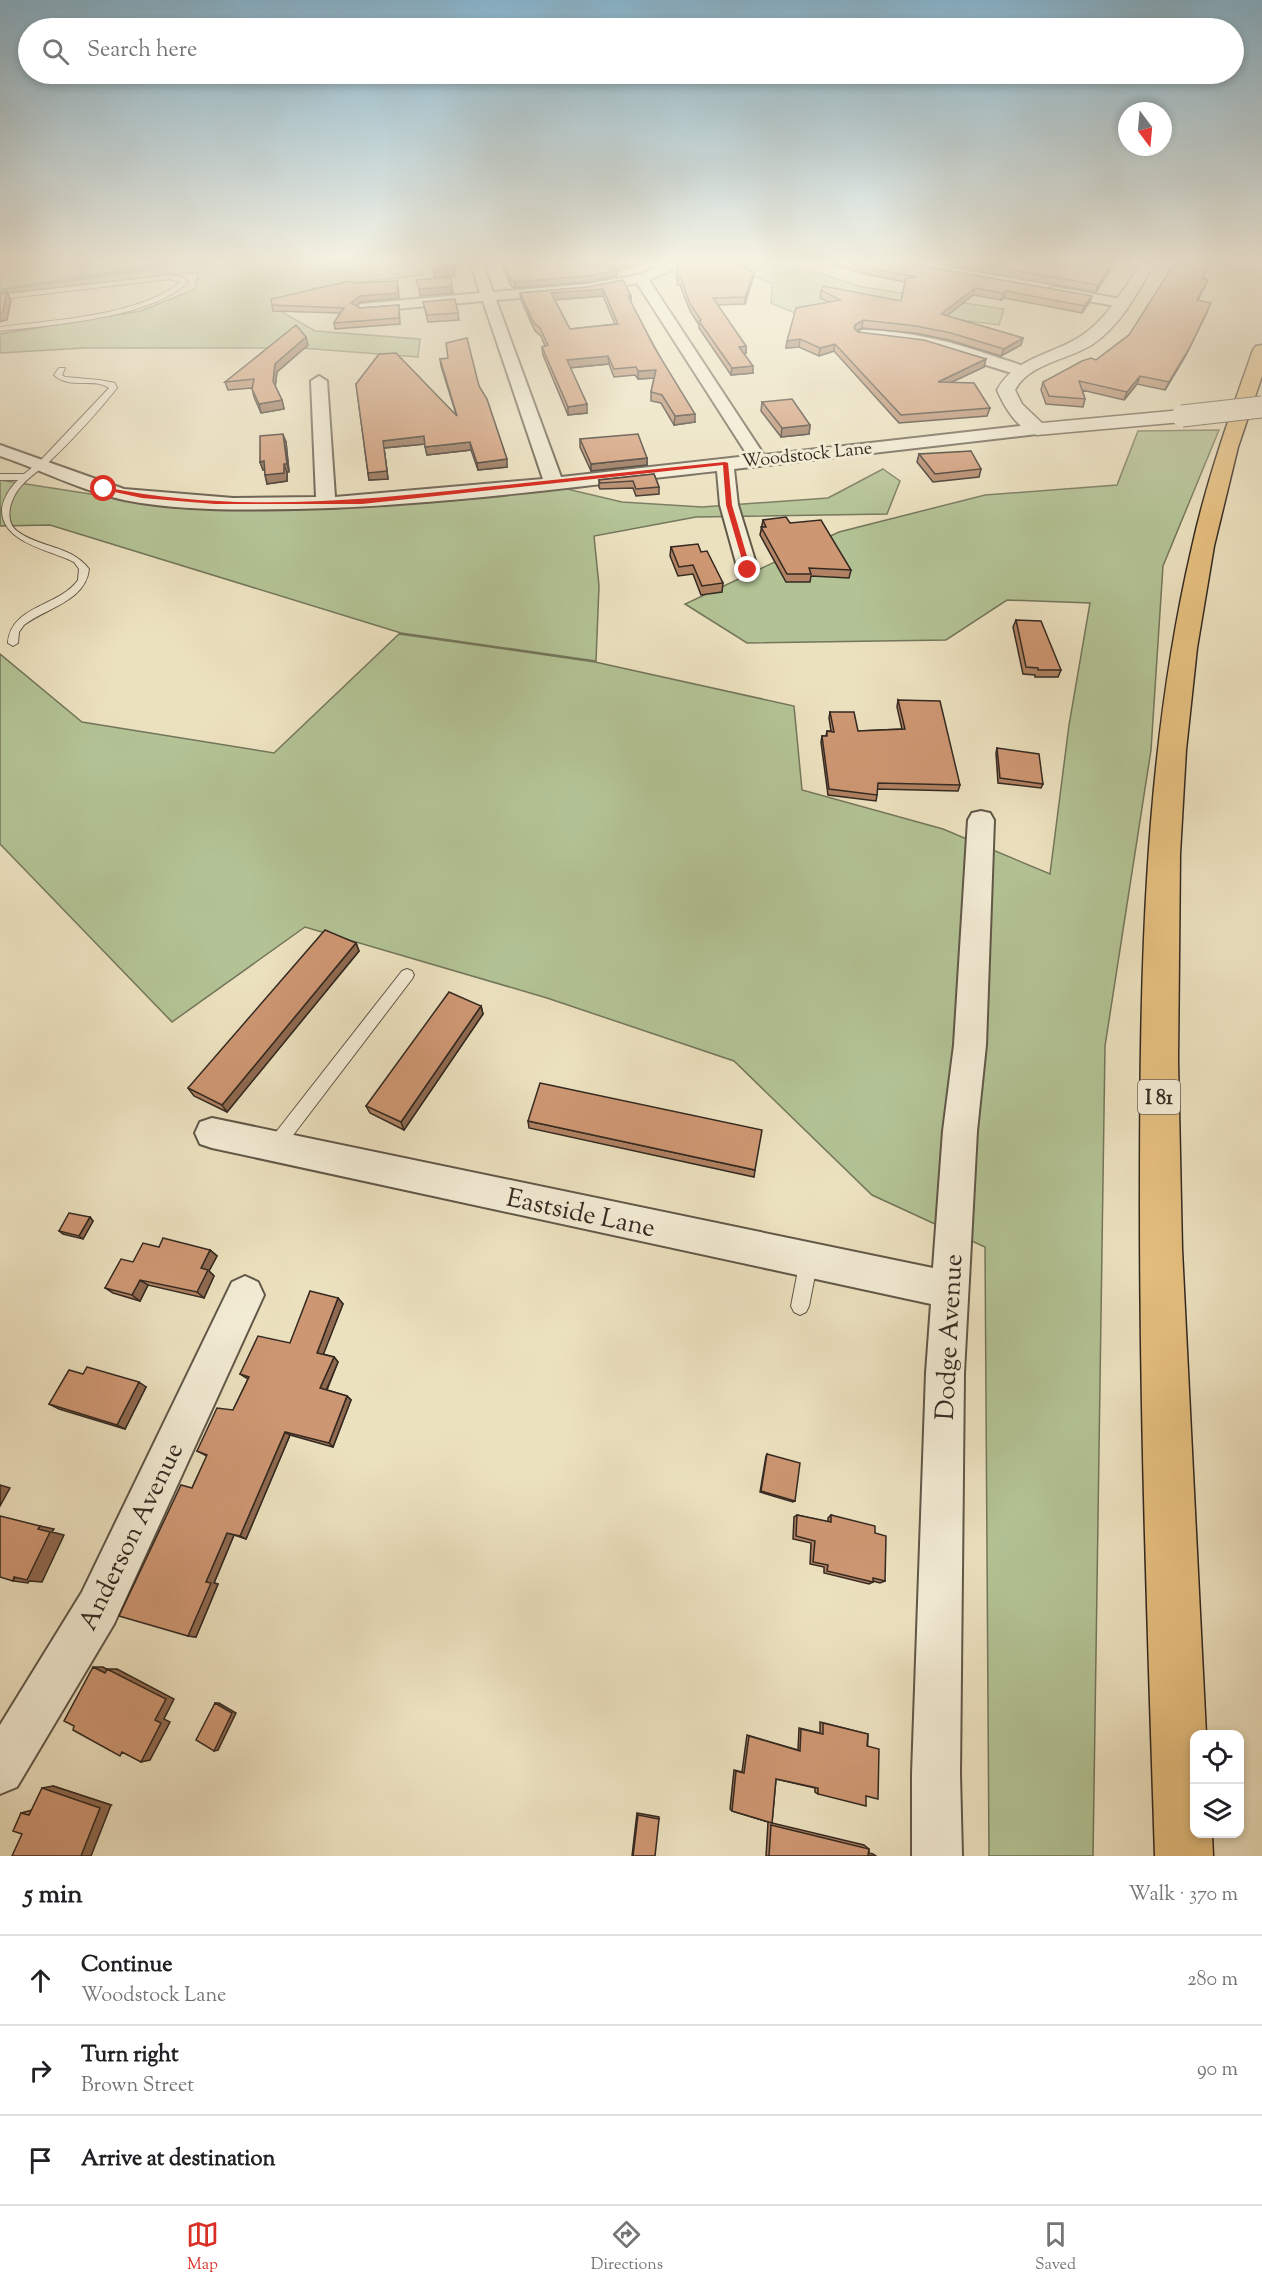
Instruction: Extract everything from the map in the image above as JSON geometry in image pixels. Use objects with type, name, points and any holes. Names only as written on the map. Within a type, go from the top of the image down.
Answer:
[{"type":"highway","name":"I 81","points":[[1184,1856],[1161,1305],[1158,1024],[1163,887],[1174,734],[1198,565],[1215,488],[1230,435],[1262,351]]},
{"type":"street","points":[[507,351],[554,483]]},
{"type":"street","points":[[688,351],[759,460]]},
{"type":"street","points":[[967,351],[1021,371]]},
{"type":"street","points":[[1037,429],[1014,407],[1006,390],[1013,377],[1021,371],[1064,351]]},
{"type":"street","points":[[319,381],[326,504]]},
{"type":"street","name":"Woodstock Lane","points":[[0,450],[104,489],[142,496],[248,504],[326,504],[554,483],[1037,429],[1262,407]]},
{"type":"street","points":[[725,463],[729,505],[748,570]]},
{"type":"street","name":"Dodge Avenue","points":[[937,1856],[936,1774],[944,1385],[960,1131],[970,1045],[981,820]]},
{"type":"street","name":"Eastside Lane","points":[[212,1133],[950,1290]]},
{"type":"street","name":"Anderson Avenue","points":[[0,1770],[98,1608],[245,1295]]},
{"type":"lane","points":[[13,643],[14,631],[21,621],[70,594],[83,579],[84,572],[74,557],[21,539],[8,530],[4,515],[8,502],[25,477],[42,464],[113,388],[112,385],[104,382],[64,379],[58,375],[62,370]]},
{"type":"lane","points":[[0,477],[25,477]]},
{"type":"lane","points":[[275,1147],[407,975]]},
{"type":"lane","points":[[800,1306],[809,1260]]},
{"type":"green space","points":[[0,351],[40,351],[0,353]]},
{"type":"green space","points":[[335,351],[419,351],[418,357]]},
{"type":"green space","points":[[1219,430],[1163,566],[1151,750],[1105,1046],[1093,1856],[989,1856],[985,1247],[872,1195],[734,1061],[547,998],[305,927],[172,1022],[0,844],[0,654],[82,722],[274,753],[399,634],[595,662],[794,706],[802,790],[943,829],[1050,874],[1069,725],[1090,603],[1007,600],[946,640],[747,643],[685,604],[839,532],[985,495],[1117,485],[1138,431]]},
{"type":"green space","points":[[883,469],[900,481],[887,514],[696,517],[594,536],[599,586],[596,661],[401,633],[50,525],[0,526],[0,480],[155,504],[333,509],[567,489],[622,502],[702,507],[828,498]]},
{"type":"building","points":[[264,351],[290,351],[275,364],[273,381],[282,400],[259,404],[252,389],[254,379],[225,382]]},
{"type":"building","points":[[447,351],[470,351],[479,386],[487,399],[507,459],[477,463],[470,442],[425,447],[424,436],[383,441],[387,471],[368,473],[356,384],[379,354],[396,353],[457,416],[440,359],[448,358]]},
{"type":"building","points":[[544,351],[656,351],[695,414],[675,416],[662,395],[651,392],[656,370],[638,371],[636,367],[614,369],[608,356],[567,360],[587,404],[568,407]]},
{"type":"building","points":[[720,351],[742,351],[753,366],[732,368]]},
{"type":"building","points":[[841,351],[959,351],[986,359],[938,382],[974,383],[990,408],[901,415]]},
{"type":"building","points":[[1108,351],[1188,351],[1169,382],[1140,376],[1127,392],[1079,381],[1085,399],[1049,396],[1043,382],[1082,361],[1091,358],[1096,360]]},
{"type":"building","points":[[792,399],[810,425],[782,428],[762,402]]},
{"type":"building","points":[[283,434],[287,464],[284,464],[284,473],[265,475],[264,461],[260,462],[260,436]]},
{"type":"building","points":[[638,434],[647,458],[591,464],[580,439]]},
{"type":"building","points":[[971,451],[981,469],[935,474],[919,454]]},
{"type":"building","points":[[654,474],[659,487],[636,489],[633,481],[600,483],[599,480]]},
{"type":"building","points":[[786,517],[790,523],[821,520],[851,570],[809,568],[811,574],[787,574],[761,527],[766,527],[763,520]]},
{"type":"building","points":[[698,544],[701,552],[707,551],[723,583],[702,586],[693,565],[679,567],[671,547]]},
{"type":"building","points":[[1016,620],[1041,621],[1061,670],[1038,670],[1038,668],[1026,667]]},
{"type":"building","points":[[898,700],[940,701],[960,785],[878,783],[877,795],[829,789],[822,736],[827,736],[827,731],[834,732],[830,712],[854,712],[858,731],[905,729]]},
{"type":"building","points":[[997,748],[1039,754],[1043,784],[1000,778]]},
{"type":"building","points":[[325,930],[356,943],[222,1105],[188,1088]]},
{"type":"building","points":[[449,992],[481,1006],[401,1122],[366,1106]]},
{"type":"building","points":[[540,1083],[762,1130],[755,1170],[528,1121]]},
{"type":"building","points":[[69,1213],[90,1217],[79,1236],[59,1231]]},
{"type":"building","points":[[163,1238],[210,1250],[201,1268],[208,1270],[197,1292],[140,1280],[132,1295],[105,1288],[121,1259],[133,1262],[143,1243],[159,1247]]},
{"type":"building","points":[[310,1291],[338,1298],[317,1353],[334,1357],[320,1388],[347,1396],[329,1443],[285,1432],[240,1536],[227,1533],[206,1582],[211,1583],[188,1636],[119,1616],[181,1485],[192,1488],[207,1455],[197,1451],[217,1408],[233,1410],[249,1377],[240,1374],[258,1336],[290,1343]]},
{"type":"building","points":[[87,1367],[139,1382],[117,1425],[49,1404],[69,1370],[83,1374]]},
{"type":"building","points":[[767,1454],[800,1463],[795,1501],[761,1491]]},
{"type":"building","points":[[797,1515],[831,1522],[831,1515],[875,1526],[875,1533],[886,1536],[885,1581],[873,1578],[873,1582],[827,1571],[828,1565],[813,1562],[815,1541],[796,1536]]},
{"type":"building","points":[[0,1516],[40,1526],[38,1529],[50,1532],[27,1580],[14,1577],[13,1581],[0,1577]]},
{"type":"building","points":[[93,1667],[105,1673],[107,1669],[166,1699],[155,1720],[161,1723],[141,1762],[122,1752],[120,1756],[73,1730],[74,1726],[64,1721]]},
{"type":"building","points":[[215,1703],[232,1713],[214,1751],[196,1740]]},
{"type":"building","points":[[823,1723],[868,1734],[867,1746],[879,1749],[878,1799],[866,1796],[866,1806],[818,1794],[818,1788],[776,1779],[772,1823],[732,1811],[736,1771],[744,1773],[749,1736],[800,1751],[801,1729],[823,1734]]},
{"type":"building","points":[[42,1788],[100,1808],[81,1856],[12,1856],[22,1834],[13,1831],[21,1813],[29,1815]]},
{"type":"building","points":[[638,1815],[659,1819],[655,1856],[633,1856]]},
{"type":"building","points":[[771,1825],[869,1849],[868,1855],[872,1856],[769,1856]]},
{"type":"route","points":[[104,489],[124,494],[215,502],[326,504],[554,483],[725,463],[729,505],[748,570]]}]
